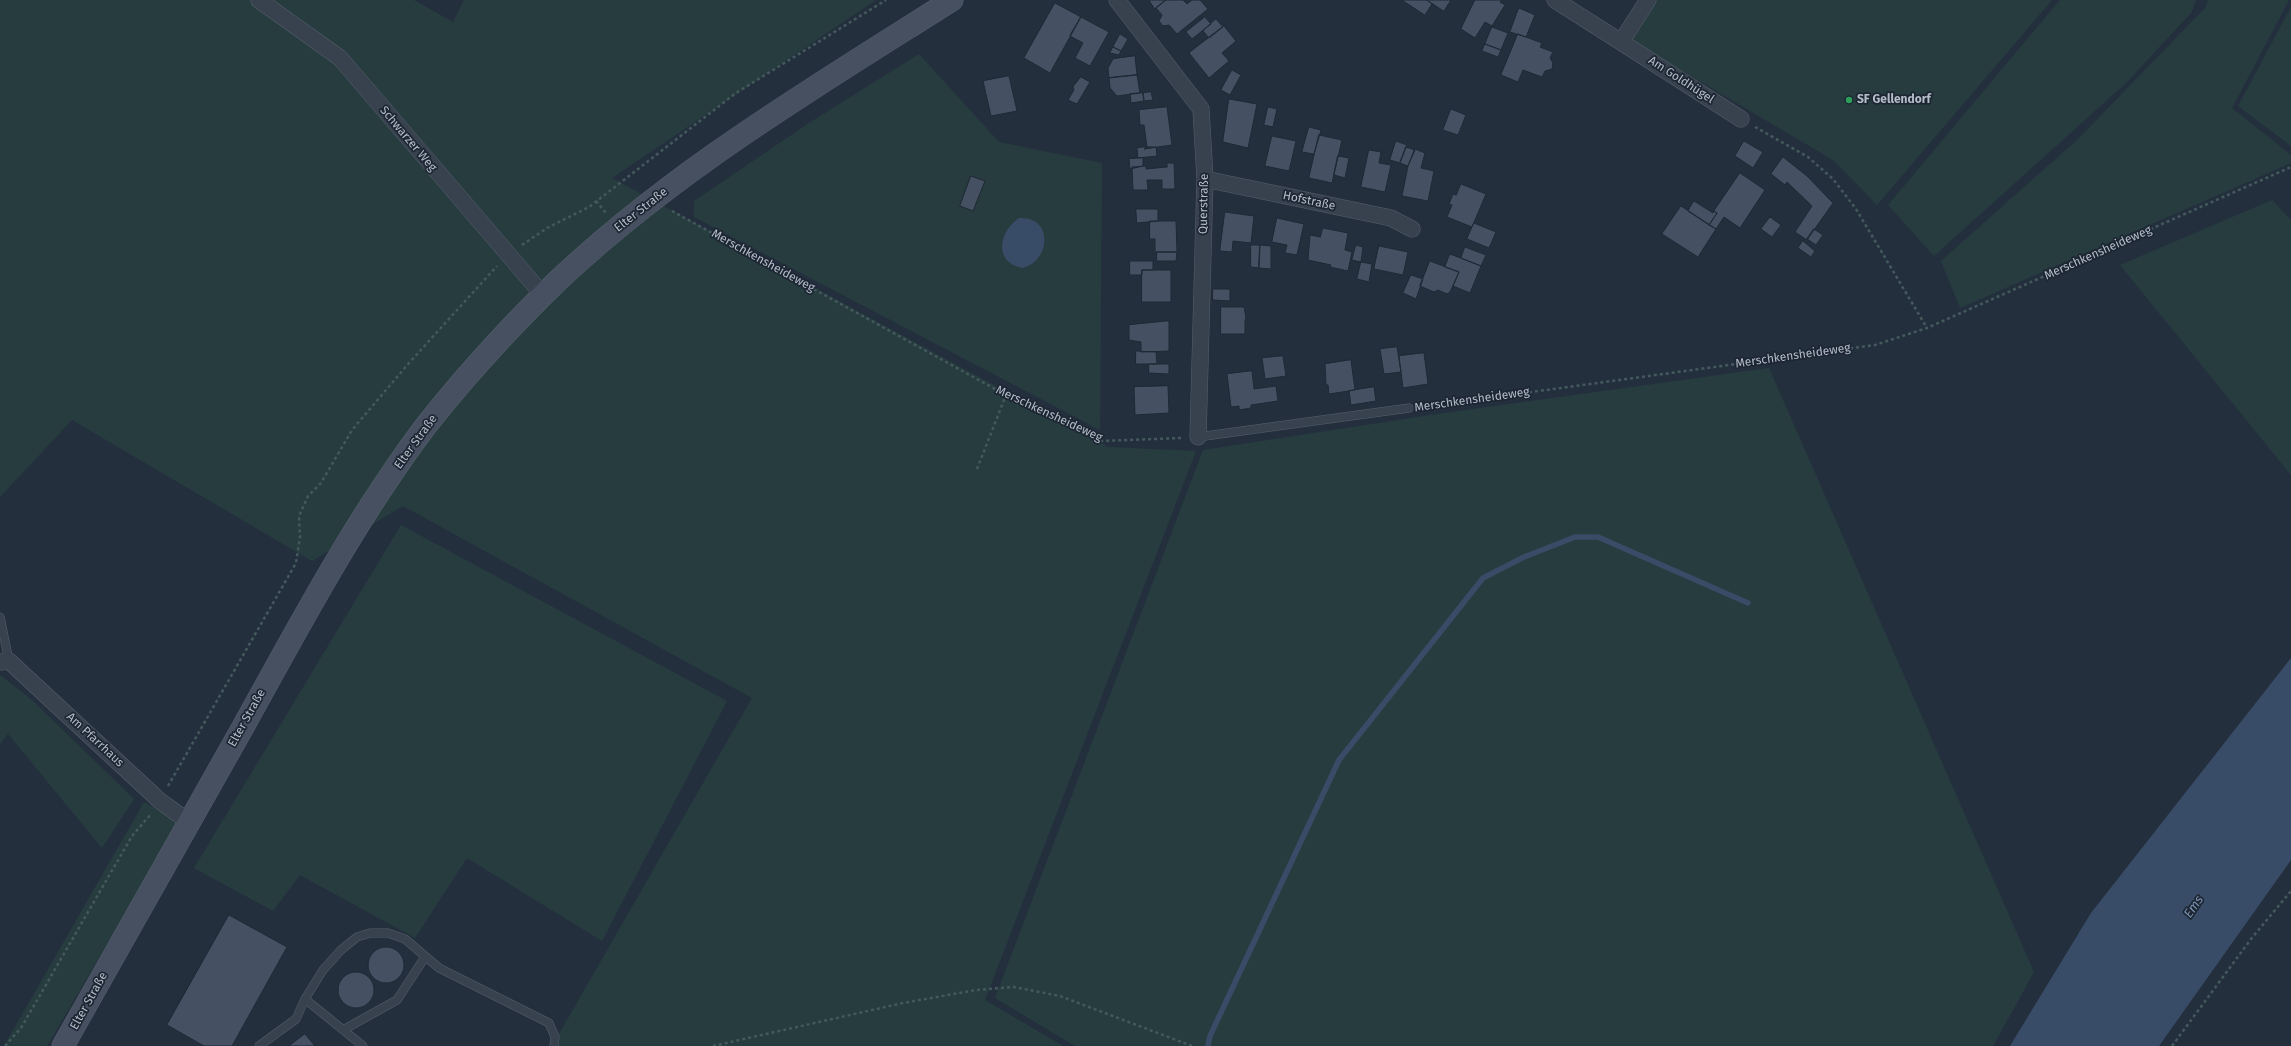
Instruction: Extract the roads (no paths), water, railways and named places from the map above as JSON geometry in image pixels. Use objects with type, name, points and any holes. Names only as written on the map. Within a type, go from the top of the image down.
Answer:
[{"type":"main road","name":"Elter Straße","points":[[63,1046],[305,616],[364,517],[425,428],[480,362],[543,295],[624,223],[754,126],[952,0]]},
{"type":"street","name":"Schwarzer Weg","points":[[259,0],[340,58],[507,255],[543,295]]},
{"type":"street","name":"Querstraße","points":[[1117,0],[1201,109],[1205,179],[1198,437]]},
{"type":"street","name":"Am Goldhügel","points":[[1555,0],[1741,119]]},
{"type":"street","points":[[1621,42],[1648,0]]},
{"type":"street","name":"Hofstraße","points":[[1205,179],[1391,218],[1412,228]]},
{"type":"street","name":"Am Pfarrhaus","points":[[4,661],[160,801],[189,822]]},
{"type":"lane","name":"Merschkensheideweg","points":[[1198,437],[1409,408]]},
{"type":"lane","points":[[0,617],[4,661]]},
{"type":"lane","points":[[259,1046],[296,1019],[305,999],[323,970],[341,950],[357,937],[370,933],[388,933],[405,939],[439,968],[549,1023],[555,1037],[554,1046]]},
{"type":"lane","points":[[343,1030],[397,1000],[426,957]]},
{"type":"lane","points":[[305,999],[363,1046]]},
{"type":"water","points":[[1019,218],[1030,219],[1038,224],[1043,231],[1044,240],[1043,249],[1039,257],[1032,264],[1022,268],[1013,265],[1006,259],[1002,246],[1007,230]]},
{"type":"water","name":"Ems","points":[[2291,658],[2291,860],[2159,1046],[2010,1046],[2091,913]]},
{"type":"waterway","points":[[1208,1046],[1210,1036],[1339,760],[1483,578],[1524,557],[1575,537],[1598,537],[1748,603]]},
{"type":"place","name":"SF Gellendorf","points":[[1849,100]]}]
